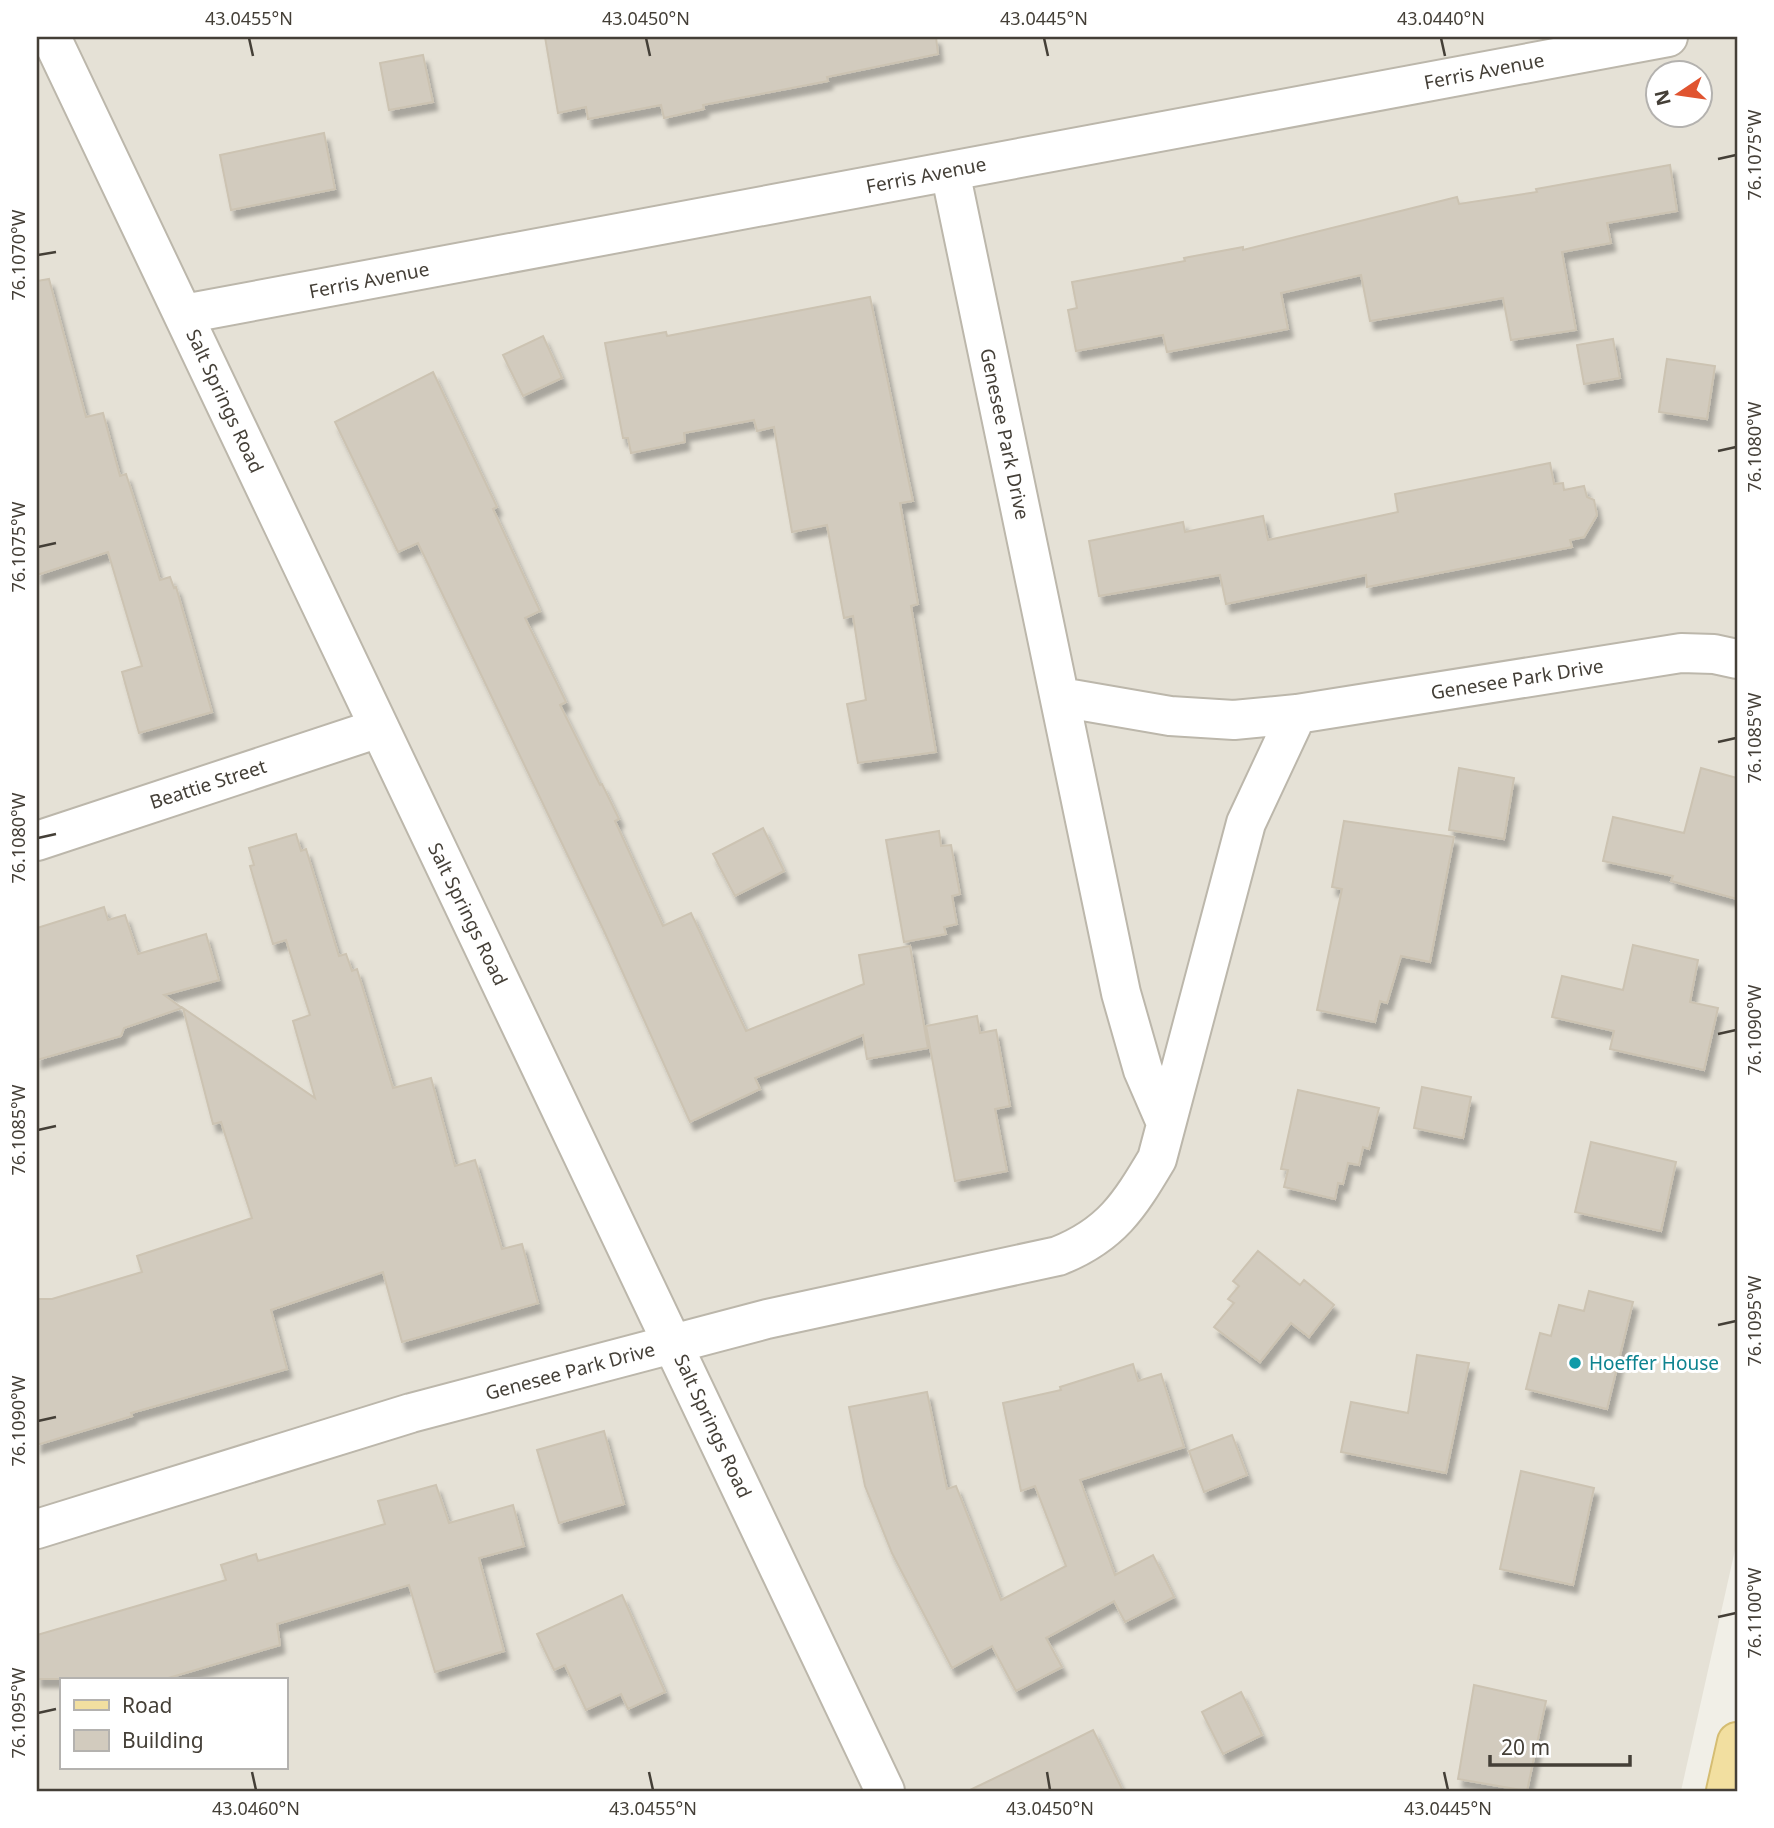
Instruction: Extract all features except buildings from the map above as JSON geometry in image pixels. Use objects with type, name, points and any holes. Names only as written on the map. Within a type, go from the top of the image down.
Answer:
[{"type":"main road","points":[[1726,1791],[1737,1742]]},
{"type":"street","name":"Salt Springs Road","points":[[51,37],[674,1343],[884,1791]]},
{"type":"street","name":"Ferris Avenue","points":[[184,314],[1668,37]]},
{"type":"street","name":"Genesee Park Drive","points":[[950,171],[1121,993],[1143,1070],[1166,1123]]},
{"type":"street","name":"Genesee Park Drive","points":[[1060,696],[1170,716],[1234,720],[1297,714],[1681,653],[1714,654],[1737,659]]},
{"type":"street","name":"Genesee Park Drive","points":[[37,1529],[411,1413],[767,1319],[1058,1256],[1085,1245],[1128,1208],[1157,1159],[1246,822],[1297,714]]},
{"type":"street","name":"Beattie Street","points":[[37,841],[379,728]]},
{"type":"shaded area","points":[[37,37],[1737,37],[1737,1541],[1681,1791],[37,1791]]},
{"type":"place","name":"Hoeffer House","points":[[1575,1363]]}]
